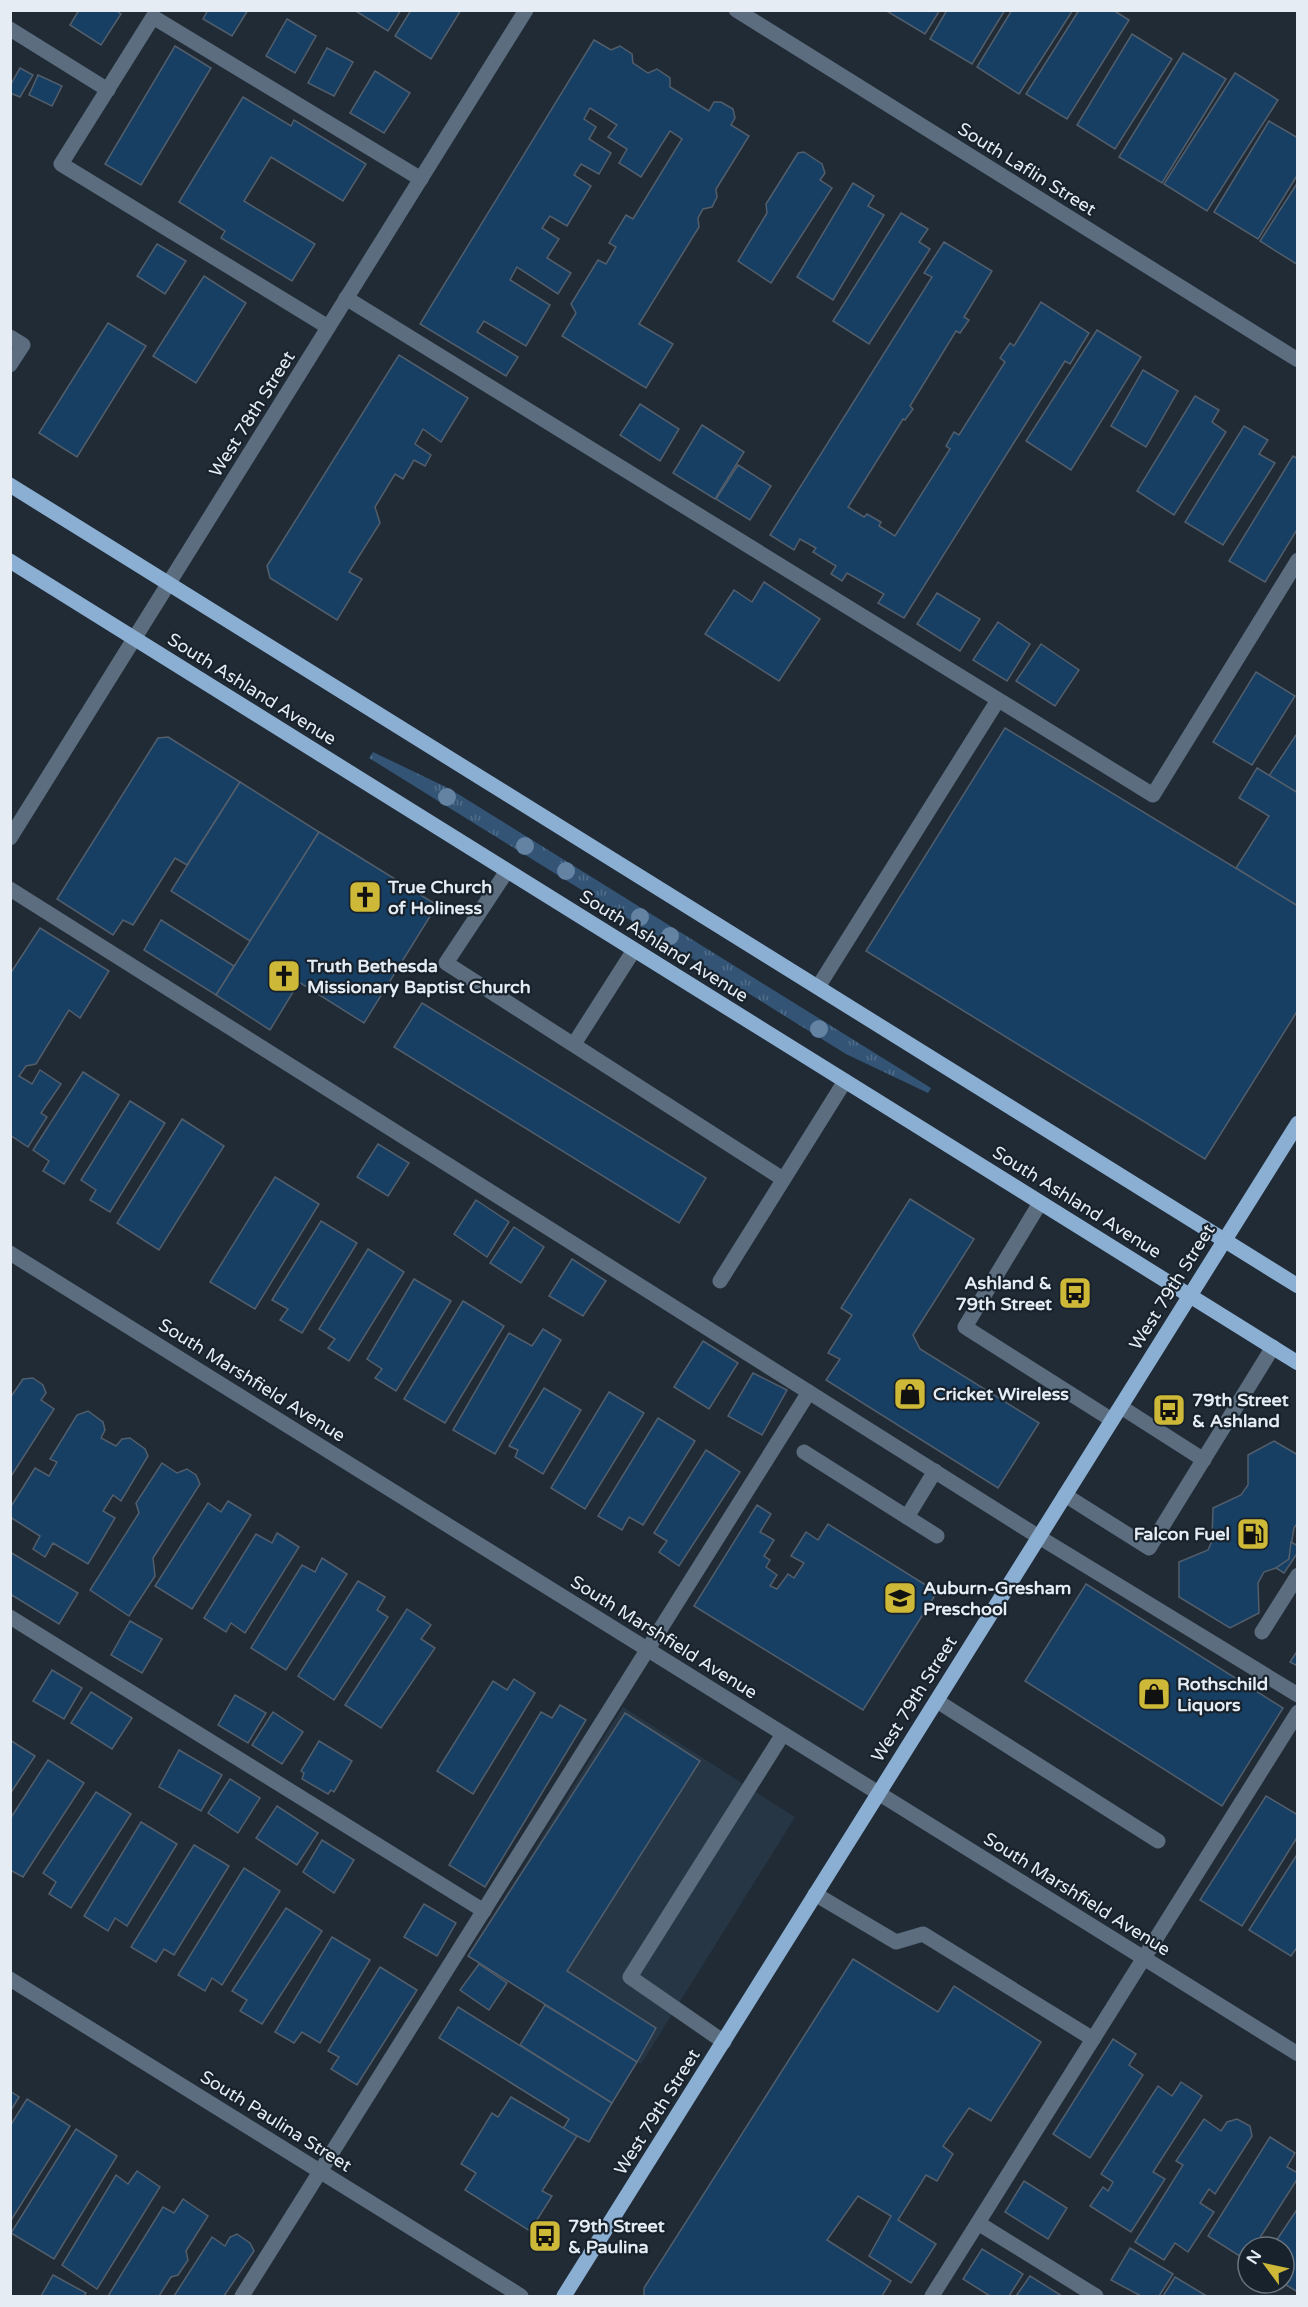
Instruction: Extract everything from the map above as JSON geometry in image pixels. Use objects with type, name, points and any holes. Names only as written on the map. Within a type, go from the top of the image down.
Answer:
[{"type":"main road","points":[[10,485],[1298,1286]]},
{"type":"main road","name":"South Ashland Avenue","points":[[10,561],[1298,1363]]},
{"type":"main road","name":"West 79th Street","points":[[564,2296],[1298,1123]]},
{"type":"street","name":"West 78th Street","points":[[10,838],[526,10]]},
{"type":"street","name":"South Laflin Street","points":[[736,10],[1298,360]]},
{"type":"street","points":[[328,327],[61,164],[153,17],[421,179]]},
{"type":"street","points":[[10,29],[108,90]]},
{"type":"street","points":[[346,298],[1153,795],[1298,560]]},
{"type":"street","points":[[10,338],[23,345],[10,365]]},
{"type":"street","points":[[818,987],[998,700]]},
{"type":"street","points":[[507,871],[446,963],[783,1179]]},
{"type":"street","points":[[10,889],[1039,1537],[1298,1695]]},
{"type":"street","points":[[574,1044],[634,950]]},
{"type":"street","points":[[720,1281],[845,1081]]},
{"type":"street","points":[[1040,1203],[965,1327],[1112,1420]]},
{"type":"street","name":"South Marshfield Avenue","points":[[10,1253],[1298,2054]]},
{"type":"street","points":[[1065,1495],[1149,1548],[1273,1347]]},
{"type":"street","points":[[242,2296],[809,1392]]},
{"type":"street","points":[[1120,1407],[1204,1460]]},
{"type":"street","points":[[804,1452],[937,1536]]},
{"type":"street","points":[[907,1516],[935,1471]]},
{"type":"street","points":[[1262,1632],[1298,1575]]},
{"type":"street","points":[[10,1617],[484,1911]]},
{"type":"street","points":[[937,1701],[1158,1841]]},
{"type":"street","points":[[932,2296],[1298,1712]]},
{"type":"street","points":[[724,2042],[630,1977],[783,1734]]},
{"type":"street","points":[[815,1894],[896,1942],[922,1934],[1093,2038]]},
{"type":"street","name":"South Paulina Street","points":[[10,1979],[521,2296]]},
{"type":"street","points":[[978,2223],[1096,2296]]},
{"type":"shaded area","points":[[623,1707],[795,1817],[641,2064],[468,1956]]},
{"type":"green space","points":[[373,752],[450,789],[931,1088],[928,1093],[846,1054],[369,758]]},
{"type":"building","points":[[79,10],[115,10],[121,14],[101,45],[70,25]]},
{"type":"building","points":[[208,10],[248,10],[232,36],[203,19]]},
{"type":"building","points":[[354,10],[401,10],[388,31]]},
{"type":"building","points":[[411,10],[461,10],[431,59],[395,36]]},
{"type":"building","points":[[885,10],[940,10],[925,34]]},
{"type":"building","points":[[947,10],[1005,10],[972,64],[930,39]]},
{"type":"building","points":[[1012,10],[1073,10],[1019,94],[977,67]]},
{"type":"building","points":[[1079,10],[1113,10],[1129,20],[1067,119],[1026,94]]},
{"type":"building","points":[[287,19],[316,36],[295,73],[266,56]]},
{"type":"building","points":[[1132,34],[1172,59],[1115,149],[1077,125]]},
{"type":"building","points":[[594,40],[611,50],[620,46],[632,54],[633,63],[648,73],[657,69],[670,78],[670,87],[709,111],[714,102],[721,102],[733,109],[735,118],[731,125],[749,136],[716,189],[717,197],[712,207],[703,209],[698,218],[699,227],[639,324],[673,344],[646,388],[562,336],[576,313],[571,304],[598,260],[606,264],[616,247],[609,243],[626,215],[633,219],[682,139],[670,131],[641,177],[619,163],[627,149],[608,137],[617,125],[590,108],[584,119],[596,127],[589,139],[611,153],[599,174],[581,164],[574,175],[591,186],[567,226],[550,216],[542,228],[559,239],[547,258],[571,273],[558,294],[517,267],[510,280],[550,305],[526,346],[484,321],[477,332],[518,357],[506,376],[420,324]]},
{"type":"building","points":[[175,46],[211,68],[141,185],[105,164]]},
{"type":"building","points":[[327,48],[353,62],[334,96],[308,83]]},
{"type":"building","points":[[1183,53],[1226,79],[1162,183],[1119,157]]},
{"type":"building","points":[[20,68],[33,75],[20,97],[10,93],[10,86]]},
{"type":"building","points":[[375,71],[410,93],[384,133],[350,113]]},
{"type":"building","points":[[1235,73],[1278,100],[1207,211],[1164,184]]},
{"type":"building","points":[[38,75],[62,86],[52,106],[29,95]]},
{"type":"building","points":[[243,97],[291,126],[294,120],[366,164],[343,201],[271,157],[244,201],[315,244],[292,281],[221,238],[225,231],[179,202]]},
{"type":"building","points":[[1269,121],[1298,138],[1298,174],[1258,239],[1214,212]]},
{"type":"building","points":[[804,152],[822,164],[825,173],[820,180],[832,188],[771,283],[738,261],[767,213],[766,204],[798,153]]},
{"type":"building","points":[[1298,182],[1298,265],[1260,241]]},
{"type":"building","points":[[853,183],[874,196],[868,206],[884,215],[833,300],[797,277]]},
{"type":"building","points":[[901,213],[928,229],[919,242],[930,249],[869,344],[833,321]]},
{"type":"building","points":[[944,242],[992,271],[964,317],[969,320],[960,333],[956,331],[910,406],[913,409],[905,420],[903,419],[848,507],[864,517],[867,514],[881,522],[879,526],[895,536],[950,449],[946,446],[954,432],[959,435],[1005,362],[1000,358],[1010,343],[1014,346],[1041,302],[1089,333],[1070,364],[1065,361],[904,618],[878,603],[884,594],[847,573],[842,581],[831,574],[836,566],[813,552],[816,548],[800,539],[794,550],[770,535],[932,277],[924,273]]},
{"type":"building","points":[[157,244],[186,261],[165,294],[137,276]]},
{"type":"building","points":[[204,276],[246,303],[196,383],[153,356]]},
{"type":"building","points":[[108,323],[146,346],[77,457],[39,433]]},
{"type":"building","points":[[1097,330],[1141,357],[1071,470],[1026,441]]},
{"type":"building","points":[[399,355],[468,398],[441,442],[423,429],[415,444],[431,455],[425,466],[414,460],[403,479],[395,474],[375,507],[380,523],[349,572],[362,579],[337,620],[270,578],[267,566]]},
{"type":"building","points":[[1143,370],[1178,391],[1146,447],[1111,426]]},
{"type":"building","points":[[1195,396],[1219,410],[1212,422],[1226,432],[1174,515],[1137,491]]},
{"type":"building","points":[[640,404],[679,429],[660,461],[620,435]]},
{"type":"building","points":[[702,425],[744,452],[715,499],[673,473]]},
{"type":"building","points":[[1244,426],[1268,440],[1259,454],[1275,463],[1223,545],[1185,522]]},
{"type":"building","points":[[1293,456],[1298,459],[1298,528],[1265,582],[1229,561]]},
{"type":"building","points":[[738,465],[771,486],[750,520],[716,499]]},
{"type":"building","points":[[764,582],[820,619],[779,681],[705,634],[734,590],[752,602]]},
{"type":"building","points":[[937,593],[980,619],[960,651],[917,624]]},
{"type":"building","points":[[998,622],[1030,644],[1007,681],[973,660]]},
{"type":"building","points":[[1041,644],[1079,670],[1055,706],[1016,681]]},
{"type":"building","points":[[1256,672],[1295,696],[1252,765],[1213,742]]},
{"type":"building","points":[[1005,728],[1298,906],[1298,1010],[1205,1159],[866,951]]},
{"type":"building","points":[[1298,732],[1298,793],[1269,776]]},
{"type":"building","points":[[168,737],[240,782],[187,865],[175,858],[133,925],[123,920],[113,935],[57,899],[158,738]]},
{"type":"building","points":[[1257,768],[1298,793],[1298,906],[1236,868],[1269,816],[1239,798]]},
{"type":"building","points":[[240,782],[319,832],[250,941],[171,891]]},
{"type":"building","points":[[319,832],[437,905],[364,1023],[299,982],[270,1030],[216,995]]},
{"type":"building","points":[[161,920],[234,966],[216,995],[144,950]]},
{"type":"building","points":[[40,928],[109,971],[80,1018],[69,1010],[36,1064],[26,1066],[19,1076],[32,1084],[40,1070],[61,1084],[41,1113],[47,1117],[28,1147],[10,1135],[10,974]]},
{"type":"building","points":[[422,1003],[706,1178],[679,1223],[394,1047]]},
{"type":"building","points":[[83,1072],[119,1095],[64,1184],[43,1171],[49,1161],[33,1150]]},
{"type":"building","points":[[130,1101],[165,1123],[110,1212],[90,1200],[96,1190],[81,1180]]},
{"type":"building","points":[[182,1119],[224,1146],[159,1250],[117,1223]]},
{"type":"building","points":[[378,1144],[409,1163],[388,1196],[357,1177]]},
{"type":"building","points":[[275,1177],[319,1204],[255,1309],[210,1282]]},
{"type":"building","points":[[910,1199],[974,1239],[913,1335],[920,1349],[1039,1423],[998,1488],[826,1380],[840,1359],[828,1353],[852,1315],[841,1308]]},
{"type":"building","points":[[476,1200],[509,1222],[487,1257],[454,1234]]},
{"type":"building","points":[[321,1221],[357,1243],[302,1333],[280,1320],[288,1309],[272,1300]]},
{"type":"building","points":[[514,1227],[544,1247],[521,1283],[490,1263]]},
{"type":"building","points":[[368,1249],[404,1272],[349,1361],[328,1348],[335,1339],[319,1329]]},
{"type":"building","points":[[572,1259],[606,1281],[583,1316],[549,1296]]},
{"type":"building","points":[[414,1279],[451,1301],[396,1391],[375,1378],[382,1369],[367,1359]]},
{"type":"building","points":[[463,1301],[504,1326],[445,1423],[404,1399]]},
{"type":"building","points":[[543,1329],[561,1340],[495,1454],[453,1430],[509,1333],[532,1346]]},
{"type":"building","points":[[703,1341],[738,1363],[709,1409],[674,1387]]},
{"type":"building","points":[[753,1373],[787,1390],[762,1435],[728,1416]]},
{"type":"building","points":[[33,1378],[43,1385],[46,1393],[41,1400],[54,1409],[10,1478],[10,1398],[23,1379]]},
{"type":"building","points":[[544,1388],[581,1410],[543,1474],[515,1457],[518,1450],[509,1446]]},
{"type":"building","points":[[609,1392],[644,1413],[585,1509],[551,1488]]},
{"type":"building","points":[[88,1411],[103,1422],[105,1430],[101,1438],[116,1446],[122,1439],[130,1438],[145,1449],[148,1456],[121,1501],[113,1495],[103,1511],[115,1518],[88,1564],[53,1543],[45,1557],[33,1549],[40,1536],[10,1517],[10,1508],[35,1468],[49,1476],[57,1462],[50,1459],[77,1415]]},
{"type":"building","points":[[658,1418],[695,1441],[643,1525],[629,1517],[622,1530],[598,1516]]},
{"type":"building","name":"Falcon Fuel","points":[[1274,1441],[1298,1455],[1298,1522],[1294,1528],[1289,1559],[1276,1568],[1264,1572],[1258,1583],[1259,1613],[1230,1628],[1179,1597],[1179,1562],[1208,1550],[1212,1541],[1213,1508],[1241,1495],[1248,1485],[1248,1455]]},
{"type":"building","points":[[706,1450],[740,1472],[679,1566],[659,1552],[667,1541],[654,1533]]},
{"type":"building","points":[[162,1463],[177,1473],[187,1469],[196,1475],[200,1484],[153,1558],[155,1576],[129,1616],[90,1590],[139,1513],[136,1503]]},
{"type":"building","points":[[228,1501],[251,1515],[192,1609],[155,1586],[208,1503],[221,1512]]},
{"type":"building","points":[[757,1505],[771,1514],[760,1532],[774,1540],[764,1556],[770,1560],[766,1567],[777,1575],[770,1586],[777,1589],[788,1574],[794,1578],[804,1563],[791,1556],[806,1532],[818,1540],[828,1524],[937,1592],[863,1710],[694,1606]]},
{"type":"building","points":[[277,1533],[299,1547],[245,1633],[231,1623],[226,1632],[204,1618],[256,1534],[272,1543]]},
{"type":"building","points":[[1291,1542],[1298,1546],[1298,1552],[1284,1573],[1276,1568],[1289,1559]]},
{"type":"building","points":[[10,1552],[78,1593],[59,1624],[10,1594]]},
{"type":"building","points":[[322,1558],[347,1574],[286,1670],[251,1648],[302,1565],[315,1572]]},
{"type":"building","points":[[358,1581],[385,1597],[377,1610],[388,1617],[334,1700],[298,1676]]},
{"type":"building","name":"Rothschild Liquors","points":[[1086,1584],[1283,1708],[1222,1806],[1025,1681]]},
{"type":"building","points":[[407,1609],[431,1625],[421,1639],[435,1648],[381,1728],[345,1705]]},
{"type":"building","points":[[130,1621],[162,1639],[142,1673],[111,1655]]},
{"type":"building","points":[[1298,1650],[1298,1666],[1290,1662]]},
{"type":"building","points":[[52,1670],[82,1688],[64,1719],[33,1701]]},
{"type":"building","points":[[514,1679],[535,1693],[473,1794],[437,1771],[493,1681],[507,1690]]},
{"type":"building","points":[[91,1692],[132,1718],[112,1749],[71,1723]]},
{"type":"building","points":[[235,1695],[266,1713],[248,1743],[218,1725]]},
{"type":"building","points":[[560,1705],[586,1720],[485,1887],[449,1865],[541,1712],[552,1718]]},
{"type":"building","points":[[273,1712],[303,1732],[282,1764],[252,1745]]},
{"type":"building","points":[[625,1713],[700,1761],[567,1971],[656,2028],[637,2062],[468,1956]]},
{"type":"building","points":[[10,1740],[35,1756],[10,1794]]},
{"type":"building","points":[[319,1741],[352,1761],[334,1792],[331,1790],[328,1794],[302,1779],[304,1773],[301,1771]]},
{"type":"building","points":[[179,1750],[222,1775],[201,1811],[159,1787]]},
{"type":"building","points":[[48,1760],[84,1783],[23,1877],[10,1870],[10,1819]]},
{"type":"building","points":[[230,1779],[260,1798],[238,1833],[208,1813]]},
{"type":"building","points":[[96,1792],[131,1814],[71,1908],[49,1894],[56,1882],[43,1873]]},
{"type":"building","points":[[1266,1796],[1298,1815],[1298,1836],[1242,1926],[1200,1900]]},
{"type":"building","points":[[277,1806],[318,1833],[297,1865],[256,1838]]},
{"type":"building","points":[[141,1822],[177,1844],[127,1926],[115,1918],[108,1931],[84,1916]]},
{"type":"building","points":[[322,1840],[354,1860],[334,1893],[303,1872]]},
{"type":"building","points":[[194,1845],[229,1866],[174,1955],[164,1949],[156,1962],[131,1947]]},
{"type":"building","points":[[1298,1853],[1298,1946],[1291,1956],[1249,1930]]},
{"type":"building","points":[[244,1868],[280,1891],[222,1985],[212,1978],[205,1991],[178,1975]]},
{"type":"building","points":[[424,1904],[456,1923],[437,1956],[404,1937]]},
{"type":"building","points":[[286,1908],[322,1931],[262,2024],[240,2011],[247,2000],[232,1991]]},
{"type":"building","points":[[332,1937],[370,1960],[320,2043],[302,2032],[294,2043],[275,2032]]},
{"type":"building","points":[[853,1959],[938,2012],[954,1986],[1041,2042],[991,2121],[969,2108],[943,2146],[953,2154],[937,2181],[926,2175],[898,2220],[936,2244],[911,2283],[869,2256],[891,2216],[858,2196],[827,2240],[891,2281],[882,2296],[644,2296],[644,2288]]},
{"type":"building","points":[[479,1964],[507,1983],[489,2010],[460,1990]]},
{"type":"building","points":[[380,1967],[417,1990],[357,2085],[331,2069],[339,2057],[328,2051]]},
{"type":"building","points":[[545,2005],[637,2062],[612,2103],[520,2045]]},
{"type":"building","points":[[458,2007],[612,2103],[589,2142],[563,2129],[569,2119],[439,2038]]},
{"type":"building","points":[[1113,2039],[1136,2054],[1129,2065],[1143,2075],[1090,2158],[1053,2134]]},
{"type":"building","points":[[1181,2082],[1202,2096],[1153,2172],[1165,2179],[1131,2232],[1090,2206],[1103,2187],[1108,2191],[1113,2182],[1101,2174],[1158,2086],[1172,2096]]},
{"type":"building","points":[[10,2091],[19,2097],[10,2112]]},
{"type":"building","points":[[511,2097],[577,2136],[542,2191],[552,2196],[530,2231],[465,2190],[476,2173],[461,2164],[492,2113],[498,2117]]},
{"type":"building","points":[[27,2099],[70,2126],[10,2222],[10,2126]]},
{"type":"building","points":[[1204,2119],[1221,2131],[1227,2122],[1237,2119],[1250,2126],[1252,2136],[1215,2194],[1209,2189],[1200,2203],[1214,2212],[1188,2252],[1175,2243],[1164,2260],[1135,2242],[1183,2165],[1176,2161]]},
{"type":"building","points":[[76,2129],[117,2156],[54,2259],[11,2233]]},
{"type":"building","points":[[1270,2137],[1295,2153],[1287,2167],[1298,2173],[1298,2178],[1262,2235],[1236,2235],[1236,2254],[1208,2236]]},
{"type":"building","points":[[137,2171],[160,2187],[97,2289],[62,2265],[116,2175],[128,2184]]},
{"type":"building","points":[[1024,2181],[1067,2208],[1048,2239],[1005,2212]]},
{"type":"building","points":[[183,2199],[208,2216],[186,2251],[188,2260],[178,2275],[171,2277],[159,2296],[108,2296],[163,2207],[174,2213]]},
{"type":"building","points":[[1298,2208],[1298,2289],[1296,2291],[1296,2235],[1280,2235]]},
{"type":"building","points":[[237,2234],[250,2243],[254,2251],[224,2296],[174,2296],[212,2237],[225,2246],[230,2237]]},
{"type":"building","points":[[1130,2248],[1173,2274],[1159,2296],[1141,2296],[1111,2280]]},
{"type":"building","points":[[982,2249],[1023,2274],[1009,2296],[990,2296],[963,2279]]},
{"type":"building","points":[[53,2275],[86,2293],[84,2296],[41,2296]]},
{"type":"building","points":[[1030,2276],[1062,2296],[1016,2296]]},
{"type":"building","points":[[1175,2277],[1205,2295],[1163,2296]]},
{"type":"place","name":"True Church of Holiness","points":[[365,897]]},
{"type":"place","name":"Truth Bethesda Missionary Baptist Church","points":[[284,976]]},
{"type":"place","name":"Ashland & 79th Street","points":[[1075,1293]]},
{"type":"place","name":"Cricket Wireless","points":[[910,1394]]},
{"type":"place","name":"79th Street & Ashland","points":[[1169,1410]]},
{"type":"place","name":"Falcon Fuel","points":[[1253,1534]]},
{"type":"place","name":"Auburn-Gresham Preschool","points":[[900,1598]]},
{"type":"place","name":"Rothschild Liquors","points":[[1154,1694]]},
{"type":"place","name":"79th Street & Paulina","points":[[545,2236]]}]
